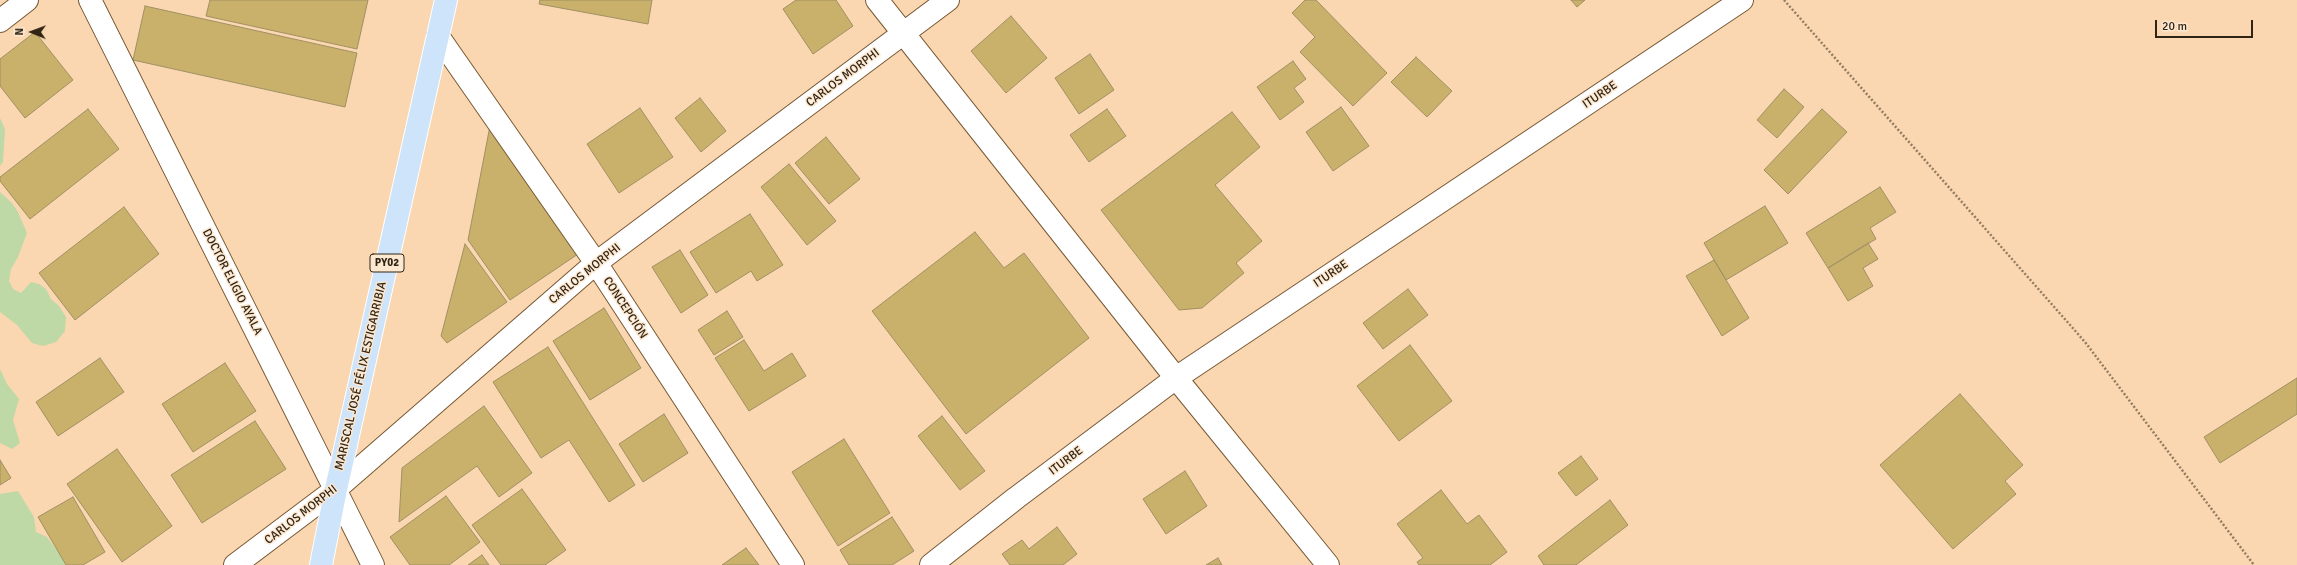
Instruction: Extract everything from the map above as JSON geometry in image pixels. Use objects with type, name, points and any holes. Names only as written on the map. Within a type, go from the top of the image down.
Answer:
[{"type":"main road","name":"MARISCAL JOSÉ FÉLIX ESTIGARRIBIA","points":[[321,565],[336,489],[446,0]]},
{"type":"street","points":[[0,21],[27,0]]},
{"type":"street","name":"DOCTOR ELIGIO AYALA","points":[[90,0],[373,565]]},
{"type":"street","points":[[877,0],[902,34],[1176,378],[1328,565]]},
{"type":"street","name":"CARLOS MORPHI","points":[[235,565],[336,489],[596,263],[948,0]]},
{"type":"street","name":"ITURBE","points":[[931,565],[1016,498],[1176,378],[1742,0]]},
{"type":"street","name":"CONCEPCIÓN","points":[[438,36],[596,263],[793,565]]},
{"type":"path","points":[[1784,0],[2085,342],[2254,565]]},
{"type":"green space","points":[[0,118],[5,129],[3,162],[0,166]]},
{"type":"green space","points":[[0,192],[12,203],[18,212],[27,233],[18,257],[11,269],[9,281],[13,289],[21,293],[31,282],[39,284],[46,289],[51,299],[59,306],[66,317],[65,331],[56,342],[43,346],[32,343],[17,325],[0,312]]},
{"type":"green space","points":[[0,369],[7,384],[19,399],[13,420],[20,443],[12,449],[0,443]]},
{"type":"green space","points":[[18,491],[34,517],[36,532],[47,537],[68,565],[0,565],[0,494]]},
{"type":"building","points":[[210,0],[368,0],[357,49],[206,16]]},
{"type":"building","points":[[540,0],[652,0],[648,24],[539,4]]},
{"type":"building","points":[[796,0],[836,0],[853,26],[813,54],[783,9]]},
{"type":"building","points":[[1305,0],[1316,0],[1387,73],[1353,106],[1300,52],[1315,37],[1292,13]]},
{"type":"building","points":[[1571,0],[1585,0],[1577,7]]},
{"type":"building","points":[[145,6],[357,53],[345,107],[133,60]]},
{"type":"building","points":[[1011,16],[1047,58],[1006,93],[971,51]]},
{"type":"building","points":[[35,32],[73,80],[25,118],[0,86],[0,59]]},
{"type":"building","points":[[1090,54],[1114,90],[1079,114],[1055,78]]},
{"type":"building","points":[[1416,57],[1452,91],[1427,117],[1391,82]]},
{"type":"building","points":[[1293,61],[1306,79],[1294,88],[1304,102],[1280,120],[1257,87]]},
{"type":"building","points":[[1784,89],[1804,107],[1777,138],[1757,120]]},
{"type":"building","points":[[700,98],[726,131],[701,152],[675,118]]},
{"type":"building","points":[[1341,107],[1369,146],[1333,171],[1306,132]]},
{"type":"building","points":[[640,108],[673,157],[619,193],[587,144]]},
{"type":"building","points":[[88,109],[119,149],[30,219],[0,181],[0,177]]},
{"type":"building","points":[[1107,109],[1126,136],[1089,162],[1070,135]]},
{"type":"building","points":[[1822,109],[1847,132],[1788,194],[1764,170]]},
{"type":"building","points":[[1232,112],[1260,147],[1215,185],[1262,241],[1236,263],[1244,273],[1202,308],[1179,310],[1101,210]]},
{"type":"building","points":[[490,126],[578,254],[510,300],[468,240]]},
{"type":"building","points":[[826,137],[860,179],[829,204],[795,163]]},
{"type":"building","points":[[789,164],[836,221],[807,245],[761,187]]},
{"type":"building","points":[[1880,187],[1896,212],[1870,228],[1876,239],[1828,268],[1806,233]]},
{"type":"building","points":[[1765,206],[1788,243],[1726,280],[1704,243]]},
{"type":"building","points":[[124,207],[159,254],[75,320],[39,273]]},
{"type":"building","points":[[750,214],[783,265],[757,281],[751,271],[716,293],[690,252]]},
{"type":"building","points":[[975,232],[1004,268],[1024,253],[1089,338],[966,434],[872,311]]},
{"type":"building","points":[[1868,243],[1878,259],[1863,268],[1873,286],[1848,301],[1828,268]]},
{"type":"building","points":[[465,244],[507,302],[447,343],[441,336]]},
{"type":"building","points":[[680,250],[708,295],[681,313],[652,267]]},
{"type":"building","points":[[1714,260],[1749,318],[1722,336],[1686,276]]},
{"type":"building","points":[[1408,289],[1428,315],[1383,349],[1363,323]]},
{"type":"building","points":[[604,308],[641,368],[590,400],[553,341]]},
{"type":"building","points":[[727,311],[743,337],[714,355],[698,330]]},
{"type":"building","points":[[744,340],[764,371],[792,353],[806,376],[749,411],[715,358]]},
{"type":"building","points":[[1410,345],[1452,401],[1399,441],[1357,386]]},
{"type":"building","points":[[548,347],[635,485],[609,502],[569,440],[541,458],[493,382]]},
{"type":"building","points":[[100,358],[124,392],[58,436],[36,402]]},
{"type":"building","points":[[225,363],[256,411],[193,452],[162,404]]},
{"type":"building","points":[[2297,378],[2297,414],[2220,463],[2204,437]]},
{"type":"building","points":[[1960,394],[2023,465],[2005,481],[2016,494],[1953,549],[1880,465]]},
{"type":"building","points":[[484,406],[532,473],[499,497],[477,466],[399,522],[402,468]]},
{"type":"building","points":[[664,414],[688,453],[643,482],[619,444]]},
{"type":"building","points":[[942,416],[985,471],[960,490],[918,436]]},
{"type":"building","points":[[255,421],[286,469],[202,523],[171,475]]},
{"type":"building","points":[[844,439],[890,513],[838,546],[792,472]]},
{"type":"building","points":[[117,449],[172,526],[122,562],[67,484]]},
{"type":"building","points":[[1581,456],[1598,479],[1576,496],[1558,473]]},
{"type":"building","points":[[0,460],[11,478],[0,485]]},
{"type":"building","points":[[1185,471],[1207,506],[1166,534],[1143,499]]},
{"type":"building","points":[[522,489],[566,550],[545,565],[501,565],[472,525]]},
{"type":"building","points":[[1441,490],[1467,524],[1479,515],[1507,552],[1490,565],[1419,565],[1417,562],[1423,558],[1397,524]]},
{"type":"building","points":[[446,496],[480,542],[449,565],[410,565],[390,537]]},
{"type":"building","points":[[73,497],[105,552],[83,565],[66,565],[38,517]]},
{"type":"building","points":[[1610,500],[1628,525],[1576,565],[1544,565],[1538,556]]},
{"type":"building","points":[[892,517],[914,551],[892,565],[849,565],[840,550]]},
{"type":"building","points":[[1057,527],[1077,554],[1063,565],[1010,565],[1002,554],[1022,540],[1029,549]]},
{"type":"building","points":[[746,548],[759,565],[722,565]]},
{"type":"building","points":[[482,555],[489,565],[468,565]]},
{"type":"building","points":[[1218,558],[1222,565],[1206,565]]}]
